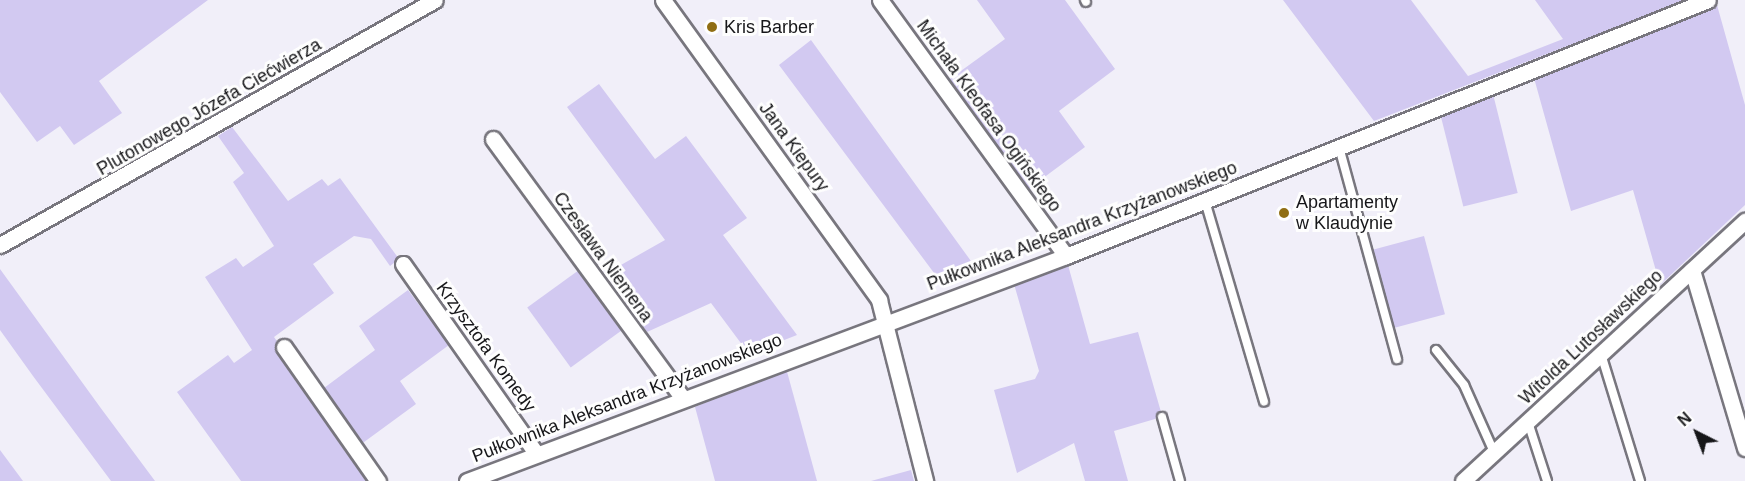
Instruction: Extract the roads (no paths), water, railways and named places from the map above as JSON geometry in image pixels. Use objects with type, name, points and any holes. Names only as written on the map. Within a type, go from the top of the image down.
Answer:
[{"type":"street","name":"Plutonowego Józefa Ciećwierza","points":[[0,245],[435,0]]},
{"type":"street","name":"Jana Kiepury","points":[[663,0],[862,272],[879,300],[881,322],[925,481]]},
{"type":"street","name":"Michała Kleofasa Ogińskiego","points":[[880,0],[1066,256]]},
{"type":"street","name":"Pułkownika Aleksandra Krzyżanowskiego","points":[[467,481],[881,322],[1066,256],[1708,0]]},
{"type":"street","name":"Czesława Niemena","points":[[493,139],[682,397]]},
{"type":"street","name":"Witolda Lutosławskiego","points":[[1463,481],[1745,221]]},
{"type":"street","name":"Krzysztofa Komedy","points":[[403,264],[536,453]]},
{"type":"street","points":[[1692,270],[1745,448]]},
{"type":"street","points":[[284,347],[378,481]]},
{"type":"lane","points":[[1339,147],[1397,359]]},
{"type":"lane","points":[[1205,201],[1264,401]]},
{"type":"lane","points":[[1436,350],[1464,385],[1494,452]]},
{"type":"lane","points":[[1600,354],[1640,481]]},
{"type":"lane","points":[[1162,417],[1180,481]]},
{"type":"lane","points":[[1528,422],[1547,481]]},
{"type":"place","name":"Kris Barber","points":[[712,27]]},
{"type":"place","name":"Apartamenty w Klaudynie","points":[[1284,213]]}]
